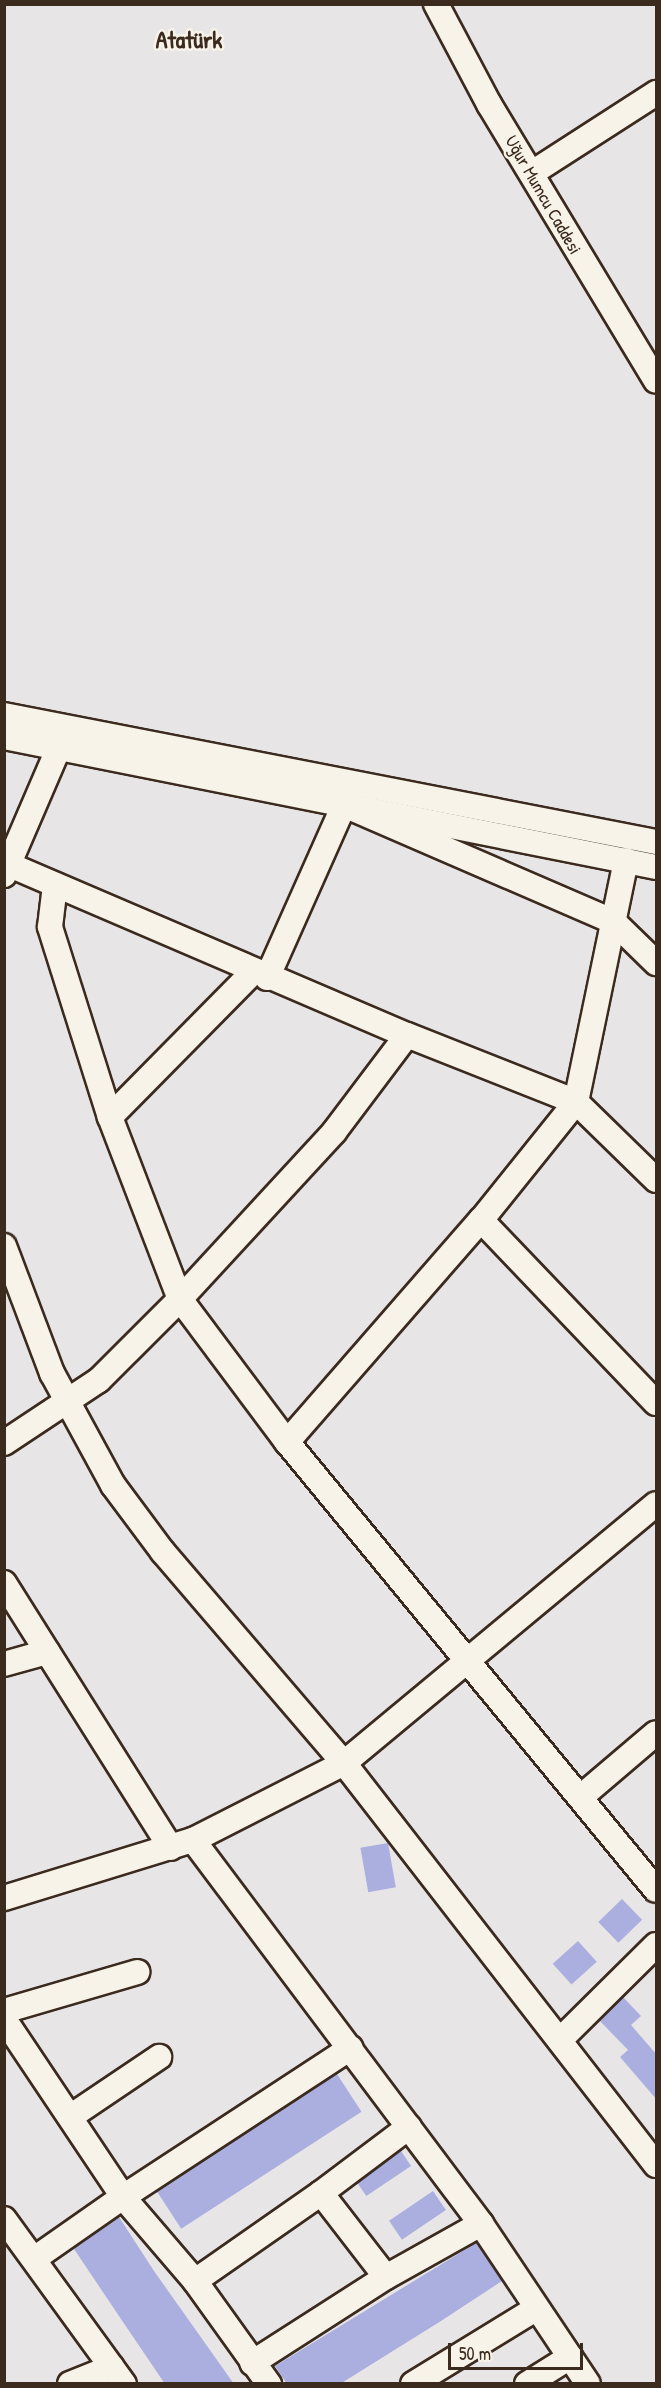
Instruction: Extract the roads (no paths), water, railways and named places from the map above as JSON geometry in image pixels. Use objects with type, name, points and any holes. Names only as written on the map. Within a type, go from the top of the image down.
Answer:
[{"type":"street","name":"Uğur Mumcu Caddesi","points":[[436,4],[532,173],[657,381]]},
{"type":"street","points":[[532,173],[657,93]]},
{"type":"street","points":[[4,715],[657,842]]},
{"type":"street","points":[[4,737],[657,867]]},
{"type":"street","points":[[59,747],[8,870],[55,885],[260,975],[576,1102],[657,1180]]},
{"type":"street","points":[[344,805],[614,922],[657,963]]},
{"type":"street","points":[[110,1117],[260,975],[344,805]]},
{"type":"street","points":[[287,1442],[482,1220],[576,1102],[626,860]]},
{"type":"street","points":[[55,885],[50,927],[110,1117],[180,1299],[287,1442],[582,1796],[657,1890]]},
{"type":"street","points":[[4,1443],[66,1405],[180,1299],[334,1132],[407,1035]]},
{"type":"street","points":[[482,1220],[657,1403]]},
{"type":"street","points":[[4,1246],[66,1405],[114,1485],[163,1552],[344,1763],[657,2164]]},
{"type":"street","points":[[4,1898],[182,1844],[344,1763],[657,1504]]},
{"type":"street","points":[[4,1583],[47,1652],[182,1844],[351,2048],[481,2224],[588,2384]]},
{"type":"street","points":[[4,1664],[47,1652]]},
{"type":"street","points":[[582,1796],[657,1733]]},
{"type":"street","points":[[561,2040],[657,1945]]},
{"type":"street","points":[[4,2011],[137,1972]]},
{"type":"street","points":[[4,2019],[73,2115],[123,2197],[195,2281],[269,2384]]},
{"type":"street","points":[[34,2259],[123,2197],[351,2048]]},
{"type":"street","points":[[73,2115],[159,2057]]},
{"type":"street","points":[[195,2281],[321,2193],[409,2127]]},
{"type":"street","points":[[321,2193],[386,2277]]},
{"type":"street","points":[[4,2219],[118,2375],[70,2384]]},
{"type":"street","points":[[252,2363],[386,2277],[481,2224]]},
{"type":"street","points":[[413,2384],[537,2308]]},
{"type":"street","points":[[527,2384],[570,2357]]},
{"type":"district","name":"Atatürk","points":[[189,40]]}]
